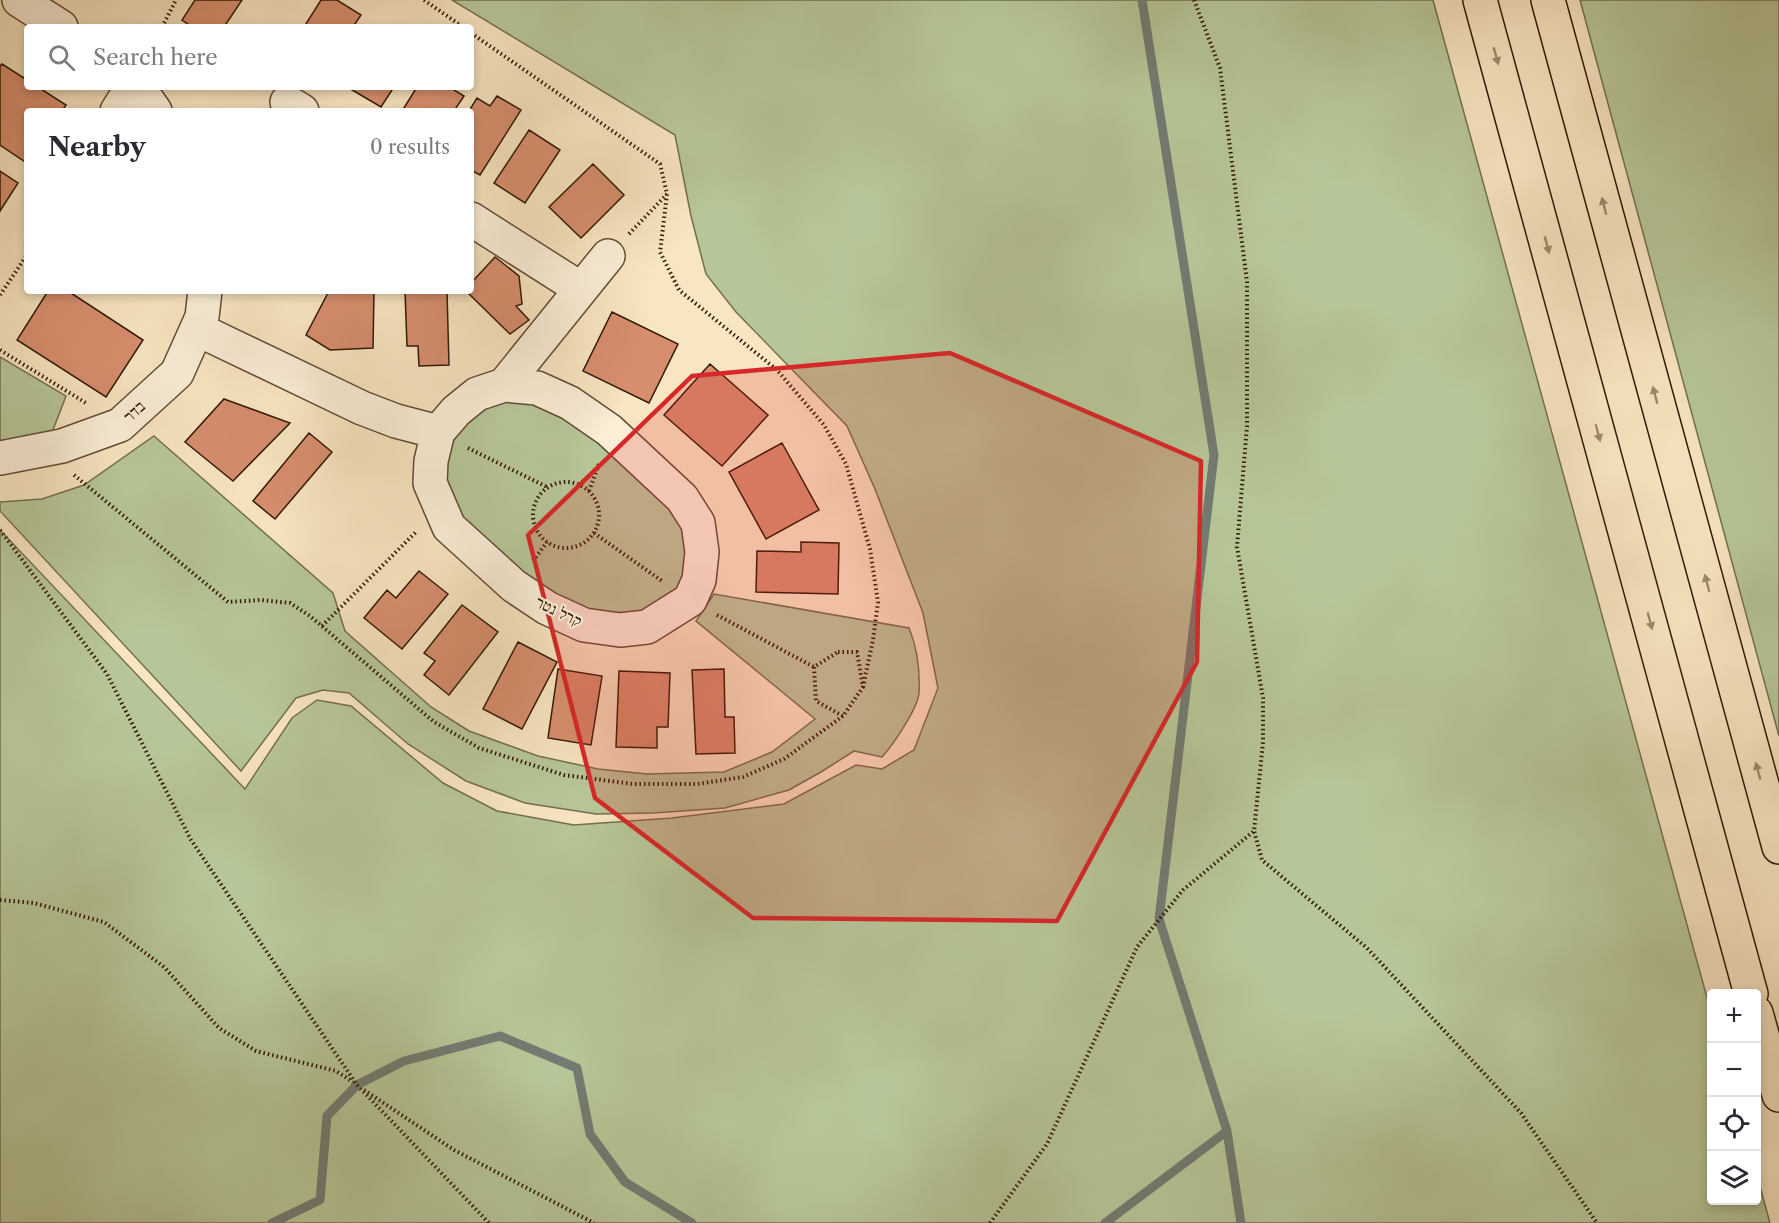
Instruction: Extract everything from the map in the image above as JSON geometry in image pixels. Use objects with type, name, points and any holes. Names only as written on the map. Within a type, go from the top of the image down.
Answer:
[{"type":"highway","points":[[1480,0],[1750,989]]},
{"type":"highway","points":[[1548,0],[1779,848]]},
{"type":"highway","points":[[1761,1030],[1779,1095]]},
{"type":"street","points":[[19,0],[56,24]]},
{"type":"street","points":[[119,108],[130,90]]},
{"type":"street","points":[[140,90],[153,108]]},
{"type":"street","points":[[474,221],[581,289]]},
{"type":"street","points":[[504,385],[608,256]]},
{"type":"street","name":"בדר","points":[[0,458],[62,446],[120,424],[177,373],[202,317],[205,294]]},
{"type":"street","points":[[197,329],[362,408],[396,421],[438,432]]},
{"type":"street","name":"קרל נטר","points":[[504,385],[537,388],[570,403],[609,430],[682,498],[698,523],[702,552],[699,580],[690,600],[647,627],[620,630],[584,625],[547,608],[514,586],[449,527],[430,483],[431,461],[438,432],[456,411],[477,394],[504,385]]},
{"type":"path","points":[[164,24],[176,0]]},
{"type":"path","points":[[424,0],[459,24]]},
{"type":"path","points":[[1194,0],[1220,68],[1247,282],[1247,426],[1237,547],[1263,698],[1263,742],[1254,831],[1262,860],[1367,948],[1521,1113],[1596,1223]]},
{"type":"path","points":[[44,450],[228,602],[261,600],[290,603],[322,626],[434,722],[479,748],[564,775],[633,784],[697,784],[743,777],[784,759],[843,716],[863,687],[878,602],[870,549],[846,464],[824,425],[777,370],[679,290],[660,252],[667,195],[660,164],[474,35]]},
{"type":"path","points":[[608,256],[667,195]]},
{"type":"path","points":[[0,295],[24,259]]},
{"type":"path","points":[[0,350],[120,424]]},
{"type":"path","points":[[438,432],[493,462],[547,487]]},
{"type":"path","points":[[566,481],[579,484],[589,491],[597,501],[599,515],[594,534],[579,545],[566,548],[553,545],[542,538],[535,527],[532,515],[535,501],[547,487],[566,481]]},
{"type":"path","points":[[322,626],[440,508]]},
{"type":"path","points":[[0,530],[107,675],[190,840],[357,1085],[489,1223]]},
{"type":"path","points":[[594,534],[690,600],[814,667]]},
{"type":"path","points":[[814,667],[838,652],[857,652],[863,687]]},
{"type":"path","points":[[814,667],[816,701],[843,716]]},
{"type":"path","points":[[990,1223],[1047,1144],[1137,947],[1183,890],[1254,831]]},
{"type":"path","points":[[0,900],[34,903],[104,922],[164,967],[219,1028],[256,1051],[336,1071],[454,1150],[594,1223]]},
{"type":"highlighted area","points":[[950,353],[1201,461],[1197,662],[1057,921],[753,918],[595,798],[528,535],[692,376]]},
{"type":"green space","points":[[452,0],[1433,0],[1707,997],[1707,1205],[1761,1205],[1761,1190],[1770,1223],[0,1223],[0,530],[245,789],[292,718],[317,700],[351,706],[443,783],[497,811],[574,825],[672,818],[784,804],[856,765],[882,769],[914,750],[938,688],[923,613],[875,489],[847,426],[736,312],[706,274],[691,216],[675,135]]},
{"type":"green space","points":[[1580,0],[1779,0],[1779,736]]},
{"type":"green space","points":[[0,357],[66,396],[51,435],[0,443]]},
{"type":"green space","points":[[506,397],[534,400],[601,439],[673,507],[686,527],[689,552],[680,592],[643,615],[587,613],[553,598],[459,519],[442,481],[449,438],[465,420]]},
{"type":"green space","points":[[154,436],[333,593],[345,631],[431,707],[469,731],[538,756],[598,769],[647,774],[724,772],[772,752],[815,719],[696,621],[714,594],[909,628],[917,660],[918,700],[904,726],[882,757],[854,751],[789,790],[725,808],[596,814],[525,803],[466,781],[408,744],[349,693],[323,690],[296,698],[241,771],[0,511],[0,502],[42,499],[84,485]]},
{"type":"building","points":[[195,0],[242,0],[226,24],[188,24],[182,20]]},
{"type":"building","points":[[321,0],[337,0],[361,15],[355,24],[306,24]]},
{"type":"building","points":[[2,64],[24,78],[24,90],[43,90],[66,105],[64,108],[24,108],[24,161],[0,145],[0,66]]},
{"type":"building","points":[[352,90],[392,90],[381,107]]},
{"type":"building","points":[[415,90],[454,90],[464,96],[456,108],[404,108]]},
{"type":"building","points":[[497,96],[521,110],[480,175],[474,172],[474,108],[471,108],[477,98],[490,106]]},
{"type":"building","points":[[529,130],[560,150],[525,203],[494,183]]},
{"type":"building","points":[[593,164],[624,195],[581,238],[549,207]]},
{"type":"building","points":[[0,171],[18,183],[0,211]]},
{"type":"building","points":[[495,257],[519,276],[522,304],[516,306],[529,320],[510,334],[469,294],[474,294],[474,280]]},
{"type":"building","points":[[46,294],[73,294],[143,340],[106,397],[17,340]]},
{"type":"building","points":[[327,294],[374,294],[373,348],[330,350],[306,335]]},
{"type":"building","points":[[405,294],[447,294],[449,365],[419,366],[418,346],[407,346]]},
{"type":"building","points":[[612,312],[678,344],[649,403],[583,371]]},
{"type":"building","points":[[710,364],[768,415],[722,466],[664,415]]},
{"type":"building","points":[[224,399],[290,423],[233,481],[185,442]]},
{"type":"building","points":[[309,433],[332,452],[275,519],[253,501]]},
{"type":"building","points":[[782,443],[819,510],[766,539],[729,472]]},
{"type":"building","points":[[801,542],[839,543],[838,594],[756,592],[757,551],[801,552]]},
{"type":"building","points":[[419,571],[448,594],[402,649],[364,618],[387,590],[396,598]]},
{"type":"building","points":[[462,605],[498,632],[449,695],[424,675],[435,661],[424,653]]},
{"type":"building","points":[[518,642],[557,662],[522,729],[483,709]]},
{"type":"building","points":[[558,669],[602,676],[591,745],[548,738]]},
{"type":"building","points":[[724,669],[725,717],[734,717],[735,753],[696,754],[692,670]]},
{"type":"building","points":[[619,671],[670,673],[668,727],[657,727],[657,748],[616,747]]},
{"type":"waterway","points":[[1142,0],[1214,455],[1159,919],[1227,1131],[1241,1223]]},
{"type":"waterway","points":[[272,1223],[320,1200],[327,1116],[357,1085],[404,1061],[500,1036],[577,1068],[590,1134],[625,1182],[692,1223]]},
{"type":"waterway","points":[[1105,1223],[1227,1131]]}]
